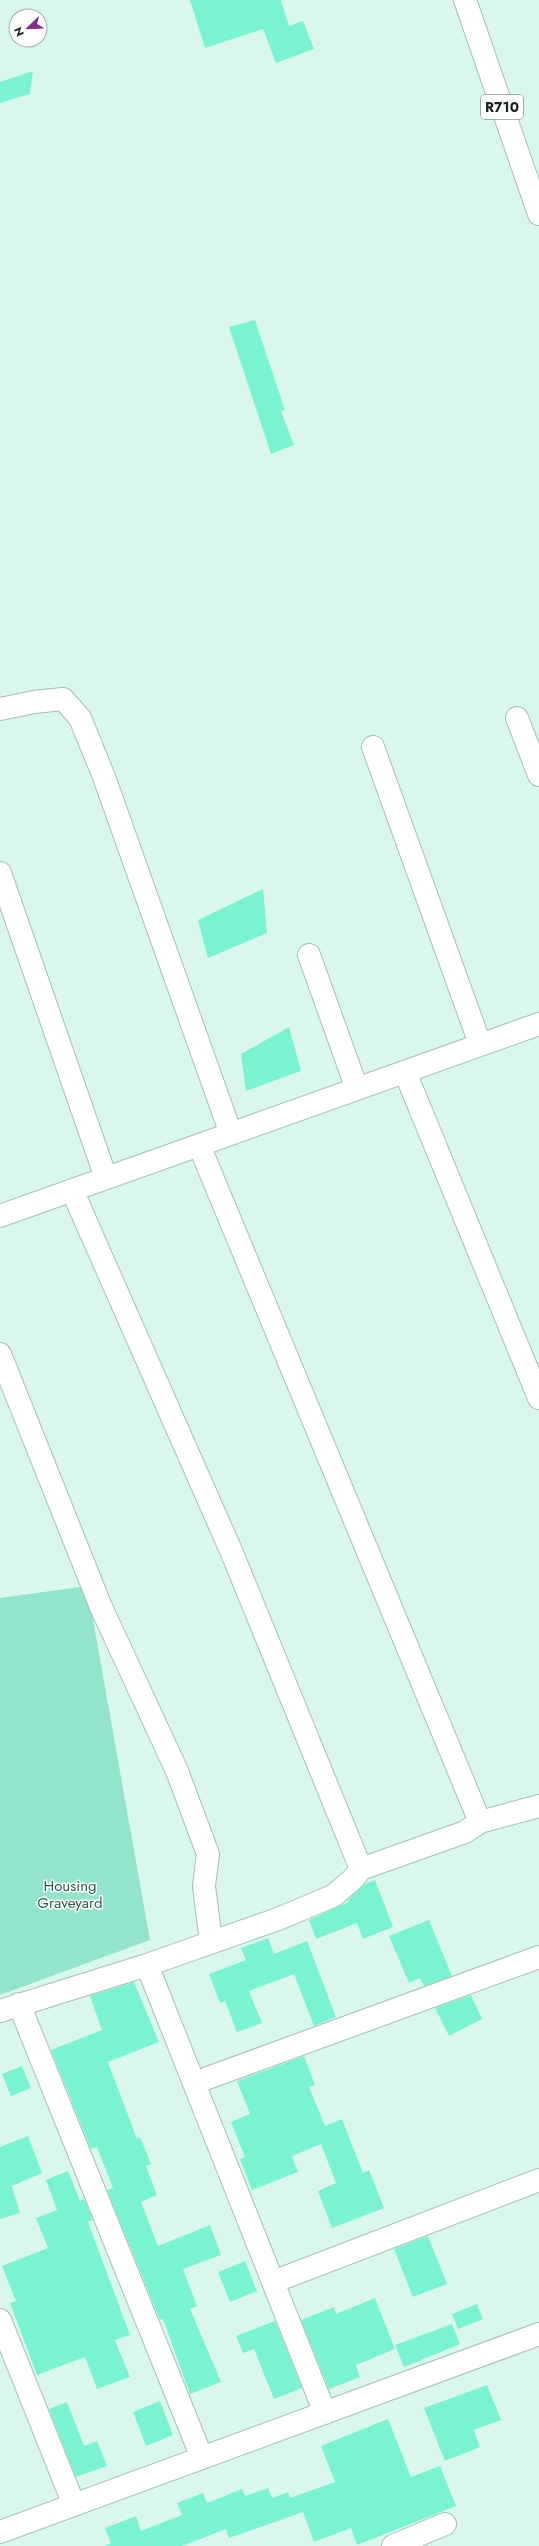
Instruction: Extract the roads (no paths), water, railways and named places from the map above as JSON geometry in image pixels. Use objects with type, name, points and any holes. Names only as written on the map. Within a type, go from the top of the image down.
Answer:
[{"type":"street","name":"R710","points":[[465,0],[539,214]]},
{"type":"street","points":[[0,710],[34,702],[63,699],[80,718],[104,777],[231,1134]]},
{"type":"street","points":[[516,718],[539,775]]},
{"type":"street","points":[[373,747],[480,1044]]},
{"type":"street","points":[[0,873],[106,1178]]},
{"type":"street","points":[[309,955],[357,1089]]},
{"type":"street","points":[[0,1216],[539,1024]]},
{"type":"street","points":[[405,1072],[539,1398]]},
{"type":"street","points":[[199,1145],[480,1822]]},
{"type":"street","points":[[72,1190],[232,1553],[361,1869]]},
{"type":"street","points":[[0,1354],[100,1607],[177,1771],[208,1854],[204,1886],[211,1942]]},
{"type":"street","points":[[202,2458],[10,2008],[147,1965],[278,1919],[333,1896],[352,1880],[361,1869],[465,1832],[480,1822],[539,1806]]},
{"type":"street","points":[[194,2083],[539,1956]]},
{"type":"street","points":[[147,1965],[325,2413]]},
{"type":"street","points":[[273,2282],[539,2180]]},
{"type":"street","points":[[0,2320],[74,2505]]},
{"type":"street","points":[[0,2532],[539,2334]]},
{"type":"street","points":[[393,2546],[444,2524]]},
{"type":"park label","name":"Housing Graveyard","points":[[70,1894]]}]
